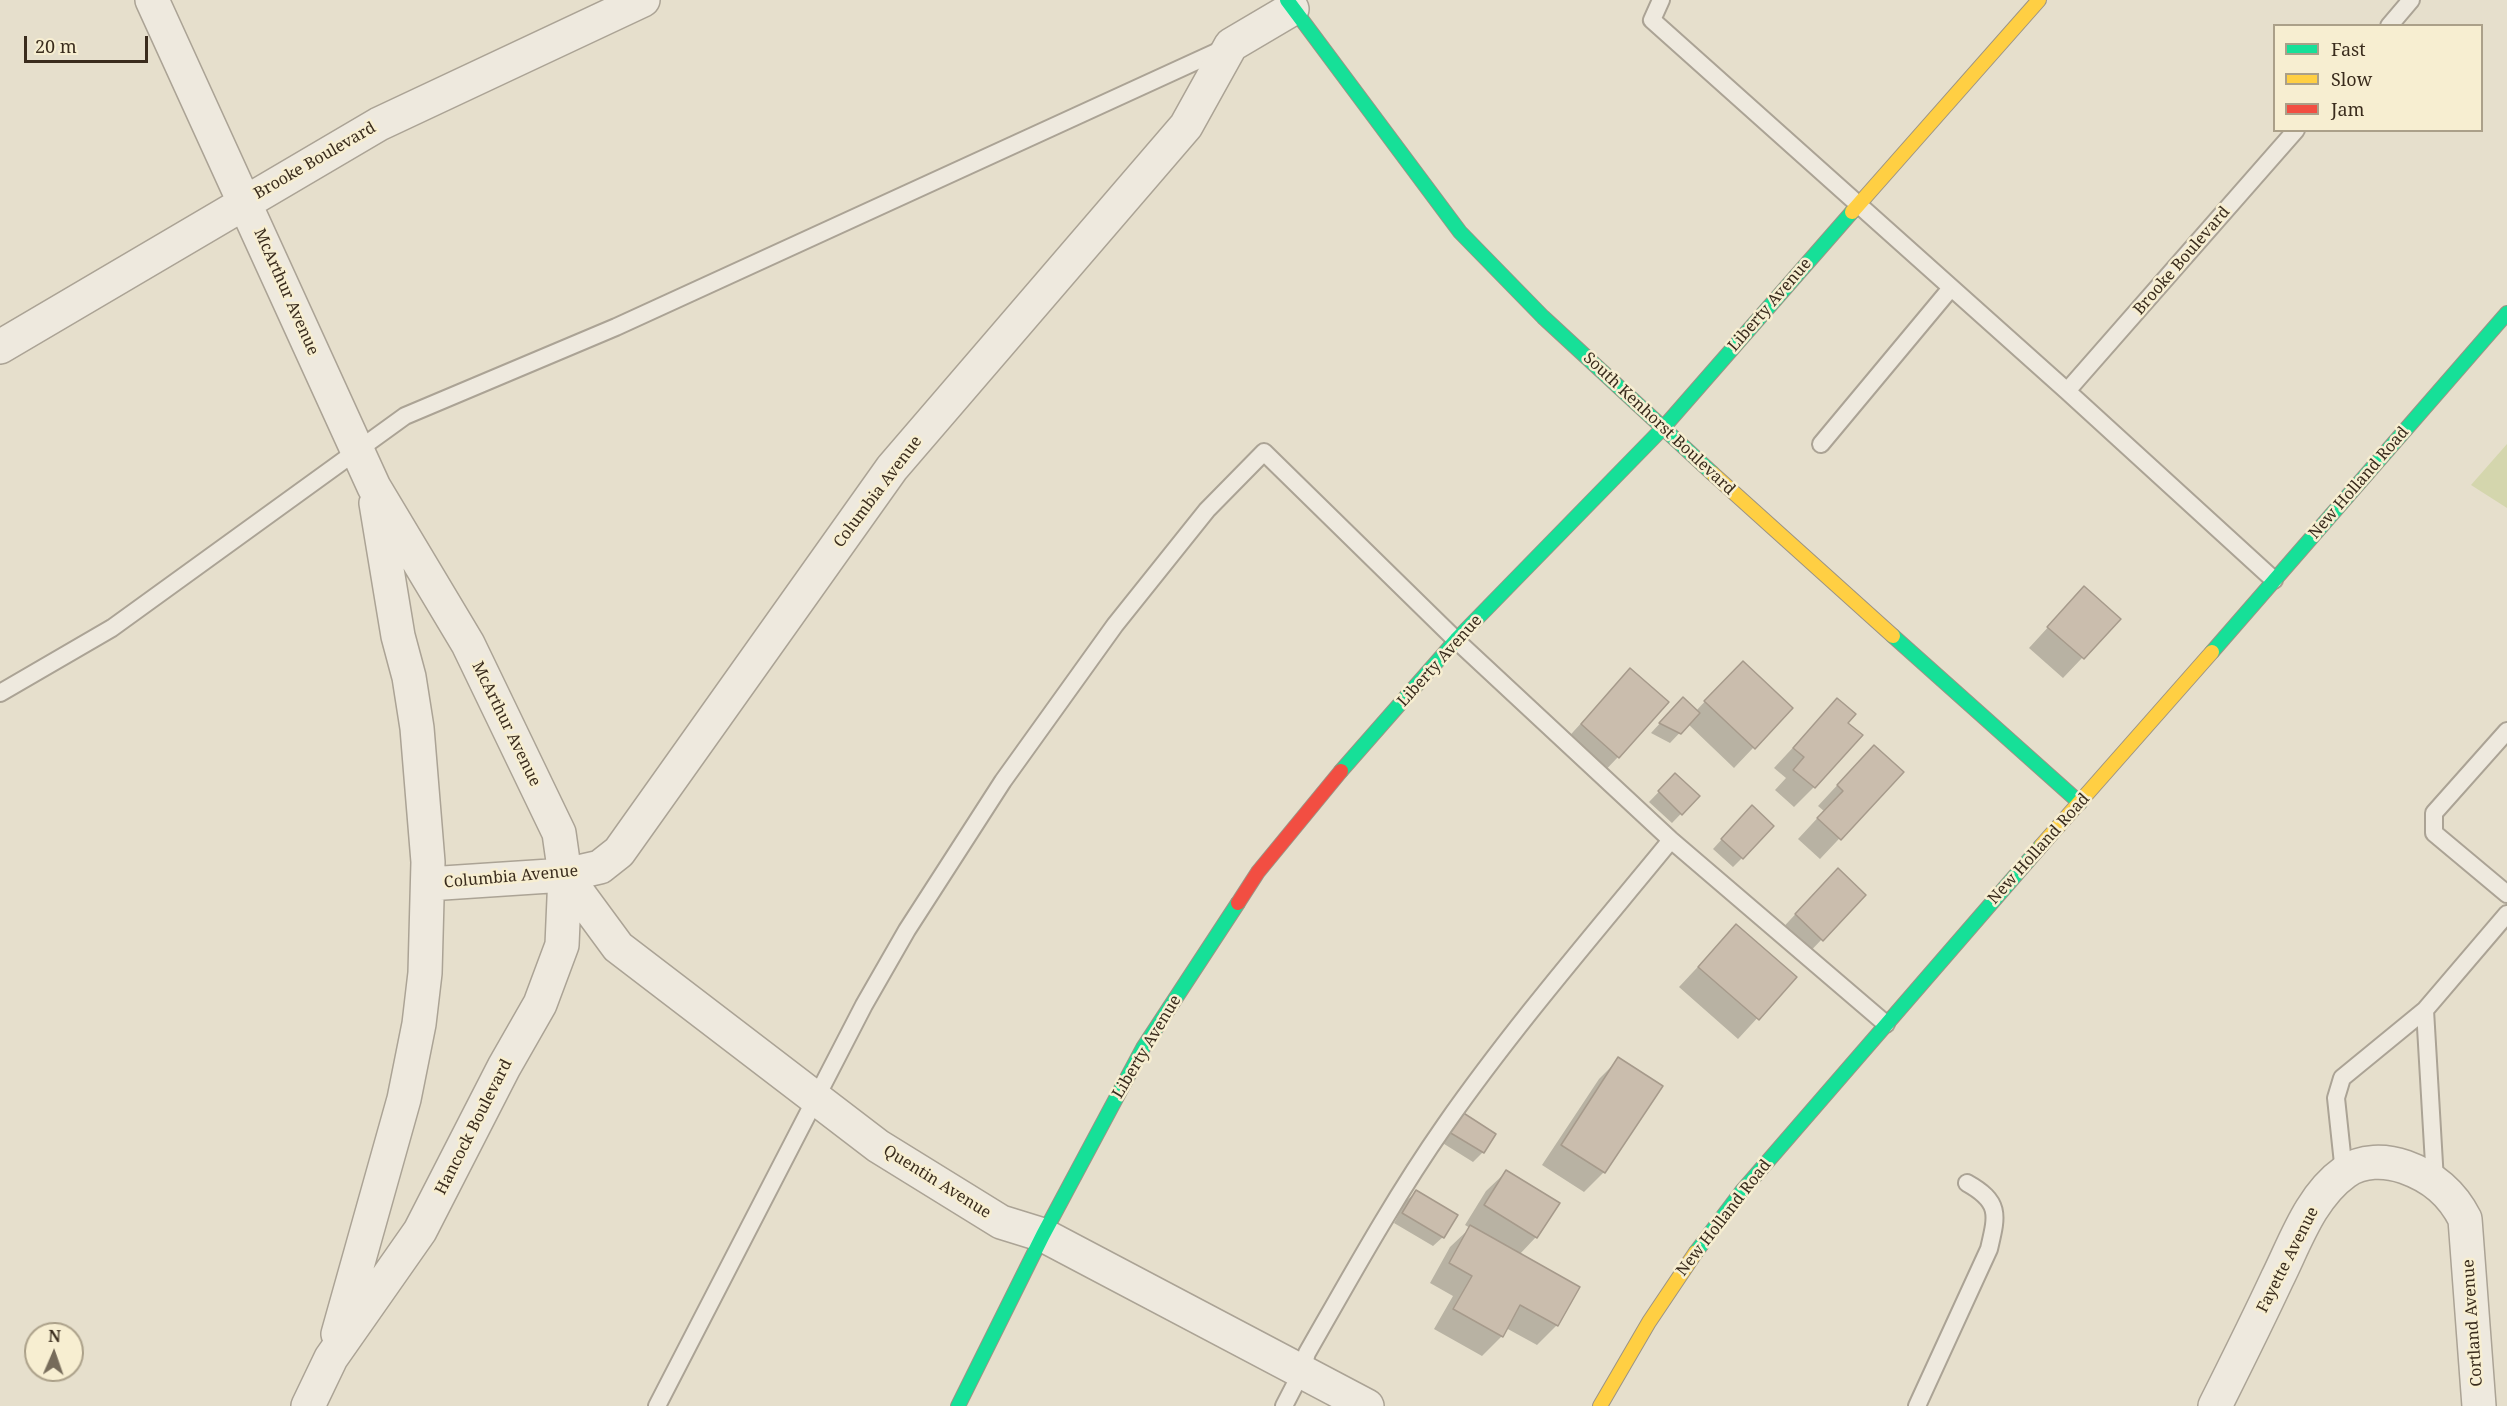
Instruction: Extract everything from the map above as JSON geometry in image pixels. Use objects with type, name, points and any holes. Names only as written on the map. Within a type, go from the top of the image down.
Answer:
[{"type":"street","name":"McArthur Avenue","points":[[152,0],[374,487],[468,644],[559,833],[565,875]]},
{"type":"street","name":"Brooke Boulevard","points":[[0,347],[378,124],[643,0]]},
{"type":"street","name":"Liberty Avenue","points":[[958,1406],[1043,1235],[1143,1048],[1258,872],[1307,810],[1456,640],[1663,428],[2039,0]]},
{"type":"street","points":[[1231,45],[1297,3]]},
{"type":"street","name":"South Kenhorst Boulevard","points":[[1297,3],[1460,232],[1543,317],[1791,545],[2080,803]]},
{"type":"street","name":"Columbia Avenue","points":[[428,884],[565,875],[600,867],[619,852],[892,468],[1186,126],[1231,45]]},
{"type":"street","name":"New Holland Road","points":[[1600,1406],[1615,1377],[1671,1287],[1703,1240],[1742,1191],[2037,850],[2507,314]]},
{"type":"street","name":"McArthur Avenue","points":[[374,487],[398,636],[409,677],[417,728],[425,813],[428,884]]},
{"type":"street","name":"Quentin Avenue","points":[[565,875],[618,947],[878,1146],[912,1169],[1001,1221],[1043,1235],[1367,1406]]},
{"type":"street","name":"Hancock Boulevard","points":[[308,1406],[331,1358],[420,1231],[504,1067],[540,1004],[562,945],[565,875]]},
{"type":"street","name":"Hancock Boulevard","points":[[331,1358],[404,1099],[419,1024],[425,973],[428,884]]},
{"type":"street","name":"Fayette Avenue","points":[[2215,1406],[2313,1207],[2344,1173],[2358,1164],[2394,1163],[2417,1171],[2435,1181],[2449,1193],[2465,1219],[2468,1240]]},
{"type":"street","name":"Cortland Avenue","points":[[2468,1240],[2479,1406]]},
{"type":"lane","points":[[1661,0],[1652,20],[2067,391],[2274,580]]},
{"type":"lane","points":[[2391,24],[2411,0]]},
{"type":"lane","points":[[0,693],[112,628],[405,416],[616,327],[1231,45]]},
{"type":"lane","name":"Brooke Boulevard","points":[[2067,391],[2294,132]]},
{"type":"lane","points":[[1821,444],[1951,288]]},
{"type":"lane","points":[[657,1406],[864,1005],[907,930],[1003,781],[1115,625],[1207,510],[1264,452],[1456,640],[1671,840],[1886,1024]]},
{"type":"lane","points":[[2507,731],[2434,813],[2434,833],[2507,894]]},
{"type":"lane","points":[[1284,1406],[1301,1373],[1307,1353],[1393,1202],[1446,1124],[1532,1009],[1671,840]]},
{"type":"lane","points":[[2344,1173],[2336,1098],[2343,1078],[2425,1010],[2507,914]]},
{"type":"lane","points":[[2425,1010],[2435,1181]]},
{"type":"lane","points":[[1917,1406],[1989,1249],[1995,1209],[1984,1192],[1968,1183]]},
{"type":"green space","points":[[2507,444],[2507,508],[2471,485]]},
{"type":"building","points":[[2084,586],[2121,619],[2084,659],[2047,627]]},
{"type":"building","points":[[1743,661],[1793,708],[1755,749],[1704,701]]},
{"type":"building","points":[[1630,668],[1669,702],[1619,758],[1581,724]]},
{"type":"building","points":[[1683,697],[1700,713],[1681,734],[1659,723]]},
{"type":"building","points":[[1837,698],[1856,714],[1848,723],[1863,735],[1815,788],[1793,770],[1804,757],[1793,748]]},
{"type":"building","points":[[1874,745],[1904,772],[1841,840],[1817,818],[1843,791],[1837,785]]},
{"type":"building","points":[[1675,773],[1700,796],[1682,815],[1658,791]]},
{"type":"building","points":[[1752,805],[1774,826],[1743,859],[1721,839]]},
{"type":"building","points":[[1838,868],[1866,895],[1823,941],[1795,914]]},
{"type":"building","points":[[1736,924],[1797,977],[1759,1020],[1698,967]]},
{"type":"building","points":[[1618,1057],[1663,1086],[1605,1173],[1561,1145]]},
{"type":"building","points":[[1462,1112],[1496,1134],[1484,1153],[1449,1132]]},
{"type":"building","points":[[1506,1170],[1560,1203],[1537,1238],[1484,1205]]},
{"type":"building","points":[[1416,1190],[1458,1215],[1444,1238],[1402,1213]]},
{"type":"building","points":[[1470,1225],[1580,1287],[1558,1326],[1520,1305],[1503,1337],[1453,1309],[1472,1276],[1449,1263]]},
{"type":"traffic: fast","points":[[1287,0],[1460,232],[1543,317],[1712,473]]},
{"type":"traffic: fast","points":[[1341,771],[1456,640],[1663,428],[1852,212]]},
{"type":"traffic: fast","points":[[2212,652],[2507,313]]},
{"type":"traffic: fast","points":[[1893,636],[2080,803]]},
{"type":"traffic: fast","points":[[1696,1252],[1742,1191],[2041,846]]},
{"type":"traffic: fast","points":[[958,1406],[1043,1235],[1143,1048],[1238,903]]},
{"type":"traffic: slow","points":[[1852,212],[2039,0]]},
{"type":"traffic: slow","points":[[1712,473],[1893,636]]},
{"type":"traffic: slow","points":[[2041,846],[2212,652]]},
{"type":"traffic: slow","points":[[1600,1406],[1649,1322],[1696,1252]]},
{"type":"traffic: jam","points":[[1238,903],[1258,872],[1341,771]]}]
